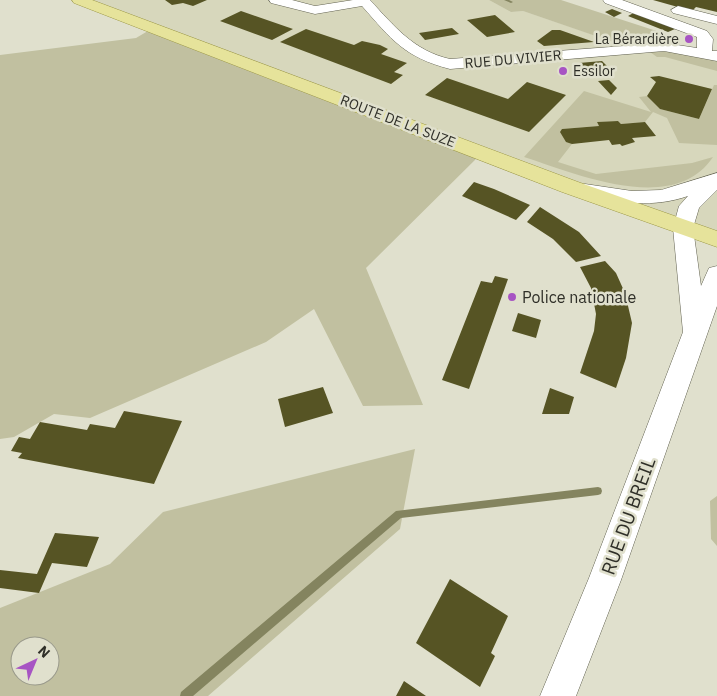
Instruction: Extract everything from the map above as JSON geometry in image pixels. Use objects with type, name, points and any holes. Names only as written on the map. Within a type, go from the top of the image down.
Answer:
[{"type":"main road","name":"ROUTE DE LA SUZE","points":[[79,0],[570,187],[717,239]]},
{"type":"street","points":[[276,0],[315,10],[364,1]]},
{"type":"street","points":[[610,0],[702,34],[706,39],[711,55]]},
{"type":"street","points":[[643,0],[717,20]]},
{"type":"street","name":"RUE DU VIVIER","points":[[364,1],[413,52],[430,60],[450,64],[664,47],[711,55]]},
{"type":"street","points":[[570,187],[618,196],[664,197],[682,193],[717,175]]},
{"type":"street","points":[[683,228],[689,206],[717,179]]},
{"type":"street","name":"RUE DU BREIL","points":[[683,228],[695,334]]},
{"type":"street","name":"RUE DU BREIL","points":[[558,696],[605,580],[717,274]]},
{"type":"street","name":"RUE DU BREIL","points":[[695,334],[717,310]]},
{"type":"shaded area","points":[[79,0],[489,0],[511,12],[523,11],[638,50],[664,47],[717,56],[717,239]]},
{"type":"shaded area","points":[[489,0],[561,0],[672,36],[672,40],[619,44],[523,11],[511,12]]},
{"type":"shaded area","points":[[153,28],[482,153],[366,268],[423,405],[363,406],[314,309],[266,342],[90,418],[54,414],[14,437],[0,439],[0,55],[136,38]]},
{"type":"shaded area","points":[[650,52],[676,52],[717,60],[717,71],[665,57],[657,57]]},
{"type":"shaded area","points":[[714,85],[717,85],[717,145],[679,143],[667,118],[653,112],[645,122],[621,124],[618,121],[597,122],[599,126],[562,129],[572,144],[558,162],[596,174],[692,163],[713,157],[696,175],[674,184],[650,187],[624,186],[597,180],[524,157],[584,91],[651,112],[639,97],[647,96],[660,109],[699,119]]},
{"type":"shaded area","points":[[415,449],[400,529],[208,696],[0,696],[0,608],[110,564],[163,512]]},
{"type":"shaded area","points":[[717,496],[717,546],[711,539],[710,501]]},
{"type":"building","points":[[165,0],[207,0],[193,6],[183,3],[172,5]]},
{"type":"building","points":[[653,0],[717,0],[717,12],[696,7],[692,11]]},
{"type":"building","points":[[612,9],[622,13],[614,17],[605,12]]},
{"type":"building","points":[[241,11],[293,29],[272,40],[220,21]]},
{"type":"building","points":[[637,11],[675,29],[668,32],[628,16]]},
{"type":"building","points":[[495,15],[515,32],[487,37],[467,20]]},
{"type":"building","points":[[452,28],[459,34],[425,40],[419,33]]},
{"type":"building","points":[[306,29],[354,45],[362,41],[380,45],[388,49],[381,54],[407,63],[394,72],[403,75],[391,84],[280,42]]},
{"type":"building","points":[[552,30],[560,30],[594,42],[544,46],[537,41]]},
{"type":"building","points":[[602,61],[613,72],[587,73],[579,63]]},
{"type":"building","points":[[659,76],[712,89],[699,119],[660,109],[647,96],[656,82],[650,77]]},
{"type":"building","points":[[447,78],[508,99],[527,82],[566,95],[529,132],[425,95]]},
{"type":"building","points":[[609,80],[617,88],[611,95],[598,81]]},
{"type":"building","points":[[618,121],[621,124],[645,122],[656,136],[632,138],[635,142],[622,146],[620,144],[612,145],[609,140],[572,144],[566,142],[560,132],[562,129],[599,126],[597,122]]},
{"type":"building","points":[[474,182],[530,205],[516,220],[462,196]]},
{"type":"building","points":[[540,207],[579,232],[601,256],[576,262],[553,239],[527,222]]},
{"type":"building","points":[[605,261],[616,273],[625,293],[632,323],[626,358],[616,388],[580,373],[594,331],[596,314],[591,288],[580,267]]},
{"type":"building","points":[[495,276],[508,279],[469,389],[442,380],[481,281],[492,283]]},
{"type":"building","points":[[518,313],[541,320],[536,338],[512,331]]},
{"type":"building","points":[[323,387],[333,413],[285,427],[278,399]]},
{"type":"building","points":[[550,388],[574,397],[569,414],[542,414]]},
{"type":"building","points":[[124,411],[182,421],[154,484],[18,458],[22,453],[11,451],[19,437],[30,439],[40,422],[87,430],[90,424],[115,428]]},
{"type":"building","points":[[55,533],[99,537],[87,567],[52,563],[39,593],[0,588],[0,570],[37,574]]},
{"type":"building","points":[[450,579],[508,616],[491,653],[495,656],[480,687],[416,643]]},
{"type":"building","points":[[404,681],[426,696],[396,696]]},
{"type":"waterway","points":[[506,0],[511,2]]},
{"type":"waterway","points":[[185,696],[399,514],[598,491]]},
{"type":"place","name":"La Bérardière","points":[[689,39]]},
{"type":"place","name":"Essilor","points":[[563,71]]},
{"type":"place","name":"Police nationale","points":[[512,297]]}]
